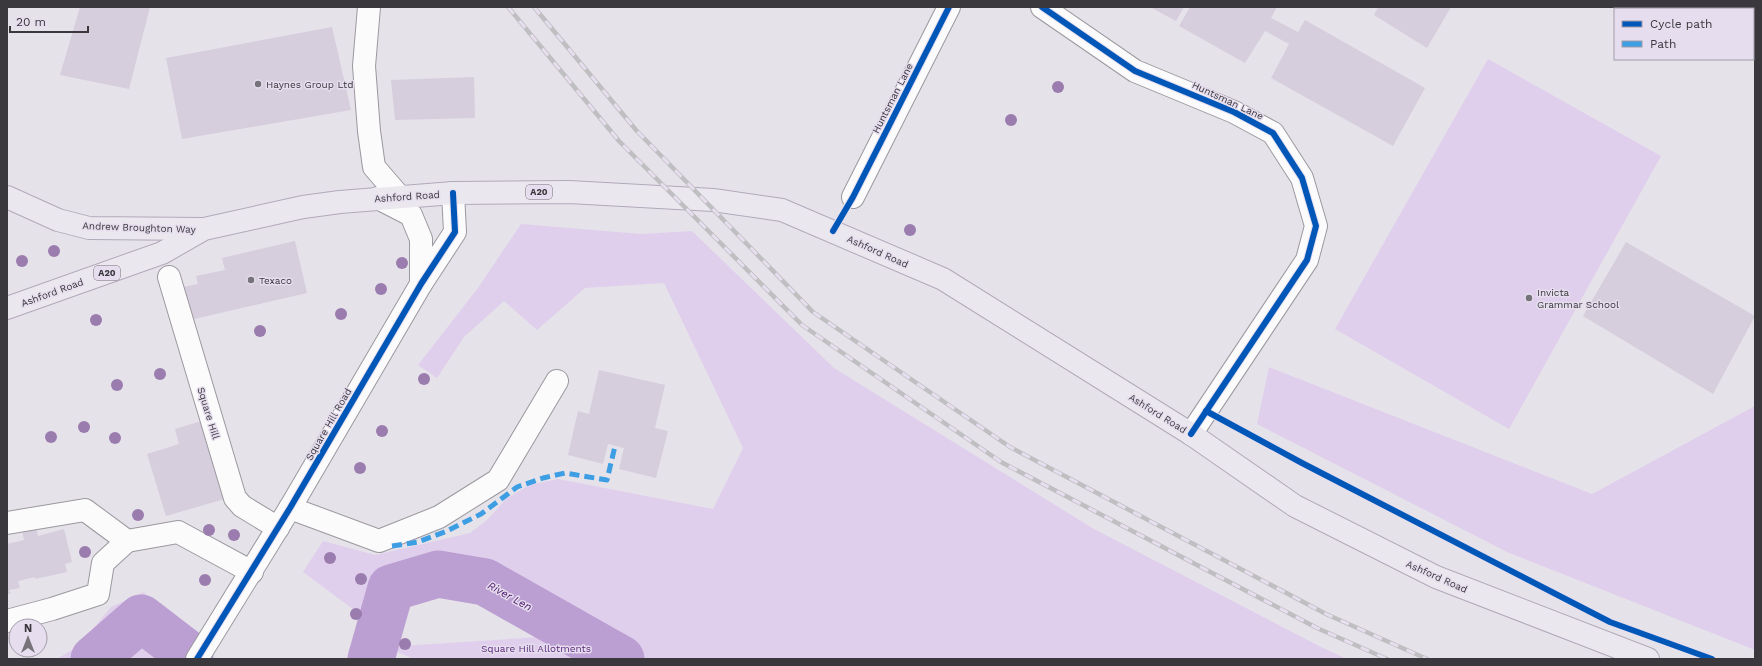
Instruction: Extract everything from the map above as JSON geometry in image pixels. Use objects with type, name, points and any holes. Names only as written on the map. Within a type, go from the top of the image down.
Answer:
[{"type":"main road","name":"Ashford Road","points":[[7,308],[162,253],[204,229],[303,207],[389,197],[453,193],[504,192],[625,195],[713,200],[782,210],[944,279],[1191,434],[1295,506],[1436,577],[1648,659]]},
{"type":"main road","name":"Andrew Broughton Way","points":[[7,197],[58,220],[89,228],[204,229]]},
{"type":"street","points":[[369,7],[364,66],[369,131],[374,167],[389,197],[411,215],[420,239],[421,284]]},
{"type":"street","name":"Huntsman Lane","points":[[853,197],[949,7]]},
{"type":"street","name":"Huntsman Lane","points":[[1042,7],[1071,15],[1135,71],[1234,112],[1273,133],[1302,178],[1316,226],[1307,260],[1191,434]]},
{"type":"street","name":"Square Hill Road","points":[[199,657],[252,572],[421,284],[455,232],[453,193]]},
{"type":"street","name":"Square Hill","points":[[169,277],[235,498],[242,506],[278,528]]},
{"type":"street","points":[[290,508],[379,541],[439,517],[498,480],[557,381]]},
{"type":"street","points":[[7,523],[84,510],[127,541]]},
{"type":"street","points":[[7,621],[52,609],[98,594],[103,563],[127,541],[178,532],[252,572]]},
{"type":"green space","points":[[1488,59],[1661,156],[1509,429],[1335,329]]},
{"type":"green space","points":[[521,224],[641,234],[692,231],[834,368],[1094,529],[1319,646],[1347,659],[628,659],[564,611],[442,566],[392,575],[373,624],[303,572],[323,541],[375,555],[470,533],[487,520],[506,499],[529,485],[558,479],[713,509],[743,448],[664,283],[585,288],[537,330],[504,301],[464,337],[437,378],[418,365],[478,288]]},
{"type":"green space","points":[[1269,367],[1592,494],[1755,406],[1755,650],[1507,552],[1257,424]]},
{"type":"green space","points":[[144,592],[177,643],[167,659],[57,659],[80,645],[111,607]]},
{"type":"green space","name":"Square Hill Allotments","points":[[539,637],[592,652],[609,659],[414,659],[386,647]]},
{"type":"building","points":[[80,7],[150,7],[129,89],[60,75]]},
{"type":"building","points":[[1150,7],[1184,7],[1176,21]]},
{"type":"building","points":[[1190,7],[1277,7],[1271,18],[1298,32],[1305,20],[1425,88],[1393,146],[1271,78],[1289,44],[1265,31],[1245,63],[1179,26]]},
{"type":"building","points":[[1378,7],[1451,7],[1427,48],[1374,15]]},
{"type":"building","points":[[1702,7],[1735,7],[1734,8]]},
{"type":"building","name":"Haynes Group Ltd","points":[[332,27],[351,110],[182,139],[166,58]]},
{"type":"building","points":[[474,77],[475,118],[395,120],[391,80]]},
{"type":"building","name":"Texaco","points":[[295,241],[307,293],[190,320],[183,287],[198,284],[196,276],[225,270],[222,258]]},
{"type":"building","points":[[1626,242],[1755,316],[1713,394],[1583,316]]},
{"type":"building","points":[[599,370],[665,385],[655,428],[668,431],[656,478],[619,469],[624,448],[608,444],[603,464],[568,455],[578,411],[589,414]]},
{"type":"building","points":[[205,420],[228,498],[166,516],[147,454],[179,444],[175,429]]},
{"type":"building","points":[[36,528],[38,536],[64,529],[72,562],[65,564],[67,572],[18,581],[20,588],[9,590],[11,594],[7,594],[7,544],[24,540],[22,531]]},
{"type":"waterway","name":"River Len","points":[[371,659],[391,588],[438,574],[485,582],[621,659]]},
{"type":"waterway","name":"River Len","points":[[94,659],[141,618],[184,651],[190,659]]},
{"type":"railway","points":[[508,7],[619,141],[802,325],[1001,462],[1317,628],[1387,659]]},
{"type":"railway","points":[[534,7],[636,130],[813,312],[1010,447],[1326,614],[1427,659]]},
{"type":"marked path","points":[[392,546],[418,542],[447,531],[481,514],[517,487],[543,478],[565,473],[607,480],[615,446]]},
{"type":"cycle path","points":[[833,231],[853,197],[949,7]]},
{"type":"cycle path","points":[[1042,7],[1135,71],[1234,112],[1273,133],[1302,178],[1316,226],[1307,260],[1191,434]]},
{"type":"cycle path","points":[[197,659],[290,508],[421,284],[455,232],[453,193]]},
{"type":"cycle path","points":[[1206,411],[1302,463],[1610,622],[1712,659]]},
{"type":"place","name":"Haynes Group Ltd","points":[[258,84]]},
{"type":"place","name":"Texaco","points":[[251,280]]},
{"type":"place","name":"Invicta Grammar School","points":[[1529,298]]}]
